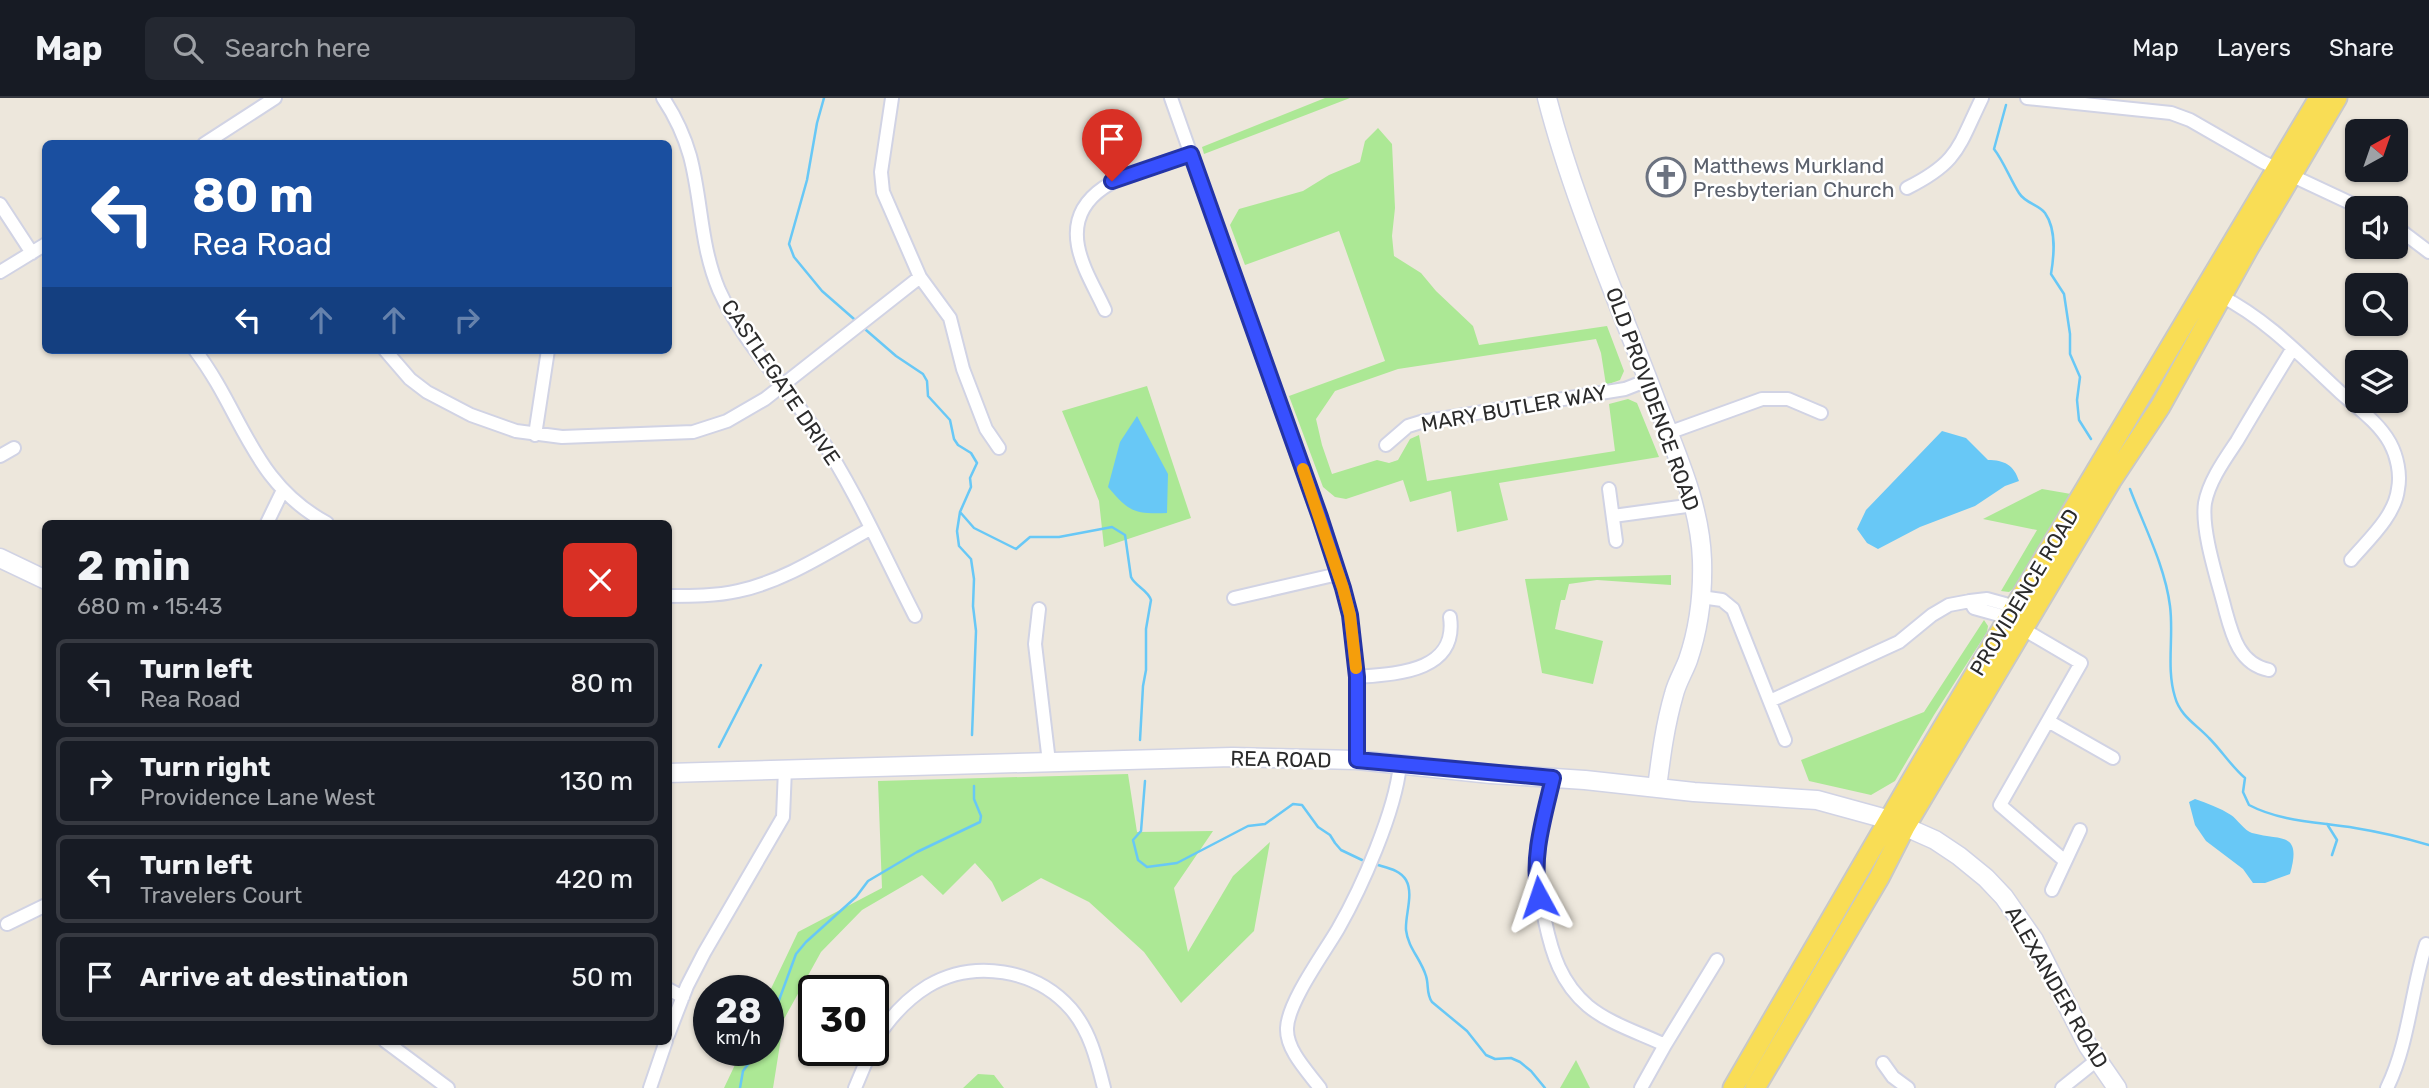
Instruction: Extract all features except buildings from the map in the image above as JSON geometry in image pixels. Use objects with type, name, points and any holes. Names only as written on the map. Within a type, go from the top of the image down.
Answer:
[{"type":"main road","name":"OLD PROVIDENCE ROAD","points":[[1547,98],[1570,174],[1668,433],[1694,505],[1700,532],[1701,597],[1692,647],[1667,719],[1657,788]]},
{"type":"main road","name":"PROVIDENCE ROAD","points":[[2016,618],[2160,407],[2221,296],[2319,98]]},
{"type":"main road","name":"PROVIDENCE ROAD","points":[[1733,1088],[1897,824],[2016,618],[2284,172],[2337,98]]},
{"type":"main road","points":[[0,558],[42,578]]},
{"type":"main road","name":"REA ROAD","points":[[672,773],[1232,757],[1357,760],[1817,800],[1897,824]]},
{"type":"main road","name":"PROVIDENCE ROAD","points":[[1755,1088],[1879,878],[1897,824]]},
{"type":"main road","name":"ALEXANDER ROAD","points":[[1897,824],[1935,840],[1959,856],[2004,897],[2034,940],[2097,1060],[2118,1088]]},
{"type":"street","points":[[210,140],[275,98]]},
{"type":"street","name":"CASTLEGATE DRIVE","points":[[663,98],[680,127],[690,158],[705,246],[719,289],[738,325],[819,435],[915,616]]},
{"type":"street","points":[[892,98],[880,181],[919,277],[950,318],[963,369],[986,429],[999,448]]},
{"type":"street","points":[[1171,98],[1350,615],[1357,677],[1357,760]]},
{"type":"street","points":[[1906,188],[1933,175],[1955,154],[1982,98]]},
{"type":"street","points":[[2027,98],[2171,113],[2190,120],[2284,172],[2345,201]]},
{"type":"street","points":[[1105,310],[1078,246],[1078,226],[1084,208],[1095,192],[1105,185],[1191,154]]},
{"type":"street","points":[[0,204],[32,253]]},
{"type":"street","points":[[2408,236],[2429,252]]},
{"type":"street","points":[[0,272],[42,247]]},
{"type":"street","points":[[388,354],[410,379],[436,397],[501,427],[535,435],[562,437],[693,432],[748,411],[919,277]]},
{"type":"street","points":[[2221,296],[2250,312],[2293,348],[2382,432],[2394,452],[2399,477],[2395,502],[2351,560]]},
{"type":"street","points":[[2269,670],[2259,668],[2246,660],[2237,648],[2205,525],[2205,503],[2225,460],[2293,348]]},
{"type":"street","points":[[198,354],[219,386],[261,465],[282,492],[321,520]]},
{"type":"street","points":[[535,435],[547,354]]},
{"type":"street","name":"MARY BUTLER WAY","points":[[1385,445],[1408,426],[1422,422],[1625,389],[1648,380]]},
{"type":"street","points":[[1668,433],[1762,399],[1788,400],[1821,413]]},
{"type":"street","points":[[0,457],[14,448]]},
{"type":"street","points":[[1609,489],[1616,541]]},
{"type":"street","points":[[268,520],[282,492]]},
{"type":"street","points":[[1613,516],[1694,505]]},
{"type":"street","points":[[672,596],[707,595],[750,588],[791,571],[870,529]]},
{"type":"street","points":[[1234,598],[1338,574]]},
{"type":"street","points":[[1701,597],[1722,600],[1733,609],[1785,740]]},
{"type":"street","points":[[1770,701],[1899,642],[1932,615],[1950,605],[1987,599],[2081,663],[2000,805],[2065,861]]},
{"type":"street","points":[[1039,609],[1035,644],[1049,762]]},
{"type":"street","points":[[1357,677],[1400,674],[1419,669],[1446,648],[1452,631],[1450,617]]},
{"type":"street","points":[[2048,721],[2112,758]]},
{"type":"street","points":[[1320,1088],[1288,1038],[1288,1020],[1302,989],[1360,886],[1395,794],[1400,765]]},
{"type":"street","points":[[672,1025],[704,953],[783,817],[785,769]]},
{"type":"street","points":[[1553,778],[1536,861],[1536,880],[1552,953],[1568,983],[1588,1006],[1610,1020],[1665,1045]]},
{"type":"street","points":[[2052,890],[2080,831]]},
{"type":"street","points":[[7,924],[42,907]]},
{"type":"street","points":[[2387,1088],[2399,1058],[2426,944]]},
{"type":"street","points":[[1642,1088],[1717,960]]},
{"type":"street","points":[[889,1023],[900,1008],[928,985],[978,970],[1005,972],[1039,984],[1071,1009],[1089,1039],[1104,1088]]},
{"type":"street","points":[[672,991],[683,997]]},
{"type":"street","points":[[390,1045],[448,1088]]},
{"type":"street","points":[[650,1088],[665,1045]]},
{"type":"street","points":[[2062,1088],[2097,1060]]},
{"type":"street","points":[[1883,1063],[1900,1086]]},
{"type":"street","points":[[855,1088],[864,1066]]},
{"type":"green space","points":[[1325,98],[1350,98],[1204,154],[1202,147]]},
{"type":"green space","points":[[1378,128],[1392,144],[1394,256],[1421,273],[1473,326],[1479,345],[1607,326],[1624,371],[1620,380],[1606,385],[1596,339],[1398,369],[1335,391],[1316,419],[1332,474],[1377,460],[1389,463],[1398,460],[1410,439],[1419,435],[1427,481],[1615,451],[1609,404],[1628,399],[1637,403],[1659,457],[1499,483],[1508,520],[1457,532],[1451,491],[1410,502],[1403,480],[1346,499],[1335,497],[1323,487],[1289,396],[1385,361],[1339,231],[1245,265],[1230,225],[1239,209],[1303,191],[1329,175],[1360,162],[1365,141]]},
{"type":"green space","points":[[1147,386],[1191,518],[1104,547],[1099,501],[1062,411]]},
{"type":"green space","points":[[2042,489],[2071,494],[2014,588],[2009,592],[2001,591],[2037,530],[1983,519]]},
{"type":"green space","points":[[1671,575],[1671,585],[1597,580],[1569,584],[1565,600],[1561,600],[1555,629],[1603,641],[1593,684],[1542,673],[1525,579]]},
{"type":"green space","points":[[1984,620],[1988,626],[1987,632],[1895,781],[1871,795],[1809,781],[1801,760],[1924,712]]},
{"type":"green space","points":[[1128,774],[1137,832],[1213,831],[1174,888],[1188,952],[1233,876],[1270,842],[1254,931],[1181,1003],[1144,952],[1089,902],[1041,878],[1002,902],[992,882],[975,863],[943,895],[922,875],[862,910],[821,952],[808,975],[798,975],[798,994],[784,1019],[784,975],[778,975],[798,932],[882,888],[878,781]]},
{"type":"green space","points":[[1576,1060],[1590,1088],[1560,1088]]},
{"type":"green space","points":[[734,1066],[777,1066],[773,1088],[724,1088]]},
{"type":"green space","points":[[978,1074],[994,1075],[1004,1088],[963,1088]]},
{"type":"water","points":[[1137,416],[1168,474],[1167,513],[1133,510],[1121,502],[1108,487],[1120,442]]},
{"type":"water","points":[[1942,431],[1966,438],[1988,460],[2008,464],[2019,481],[2005,486],[1975,506],[1920,527],[1878,549],[1867,543],[1857,529],[1866,510]]},
{"type":"water","points":[[2195,799],[2231,815],[2249,832],[2287,840],[2293,851],[2290,874],[2265,883],[2253,883],[2243,869],[2206,841],[2195,825],[2189,802]]},
{"type":"waterway","points":[[824,98],[807,180],[789,244],[794,257],[822,291],[854,319]]},
{"type":"waterway","points":[[2006,105],[1994,149],[2019,193],[2042,210],[2049,220],[2054,251],[2051,274],[2064,294],[2070,354],[2080,377],[2077,400],[2079,420],[2091,439]]},
{"type":"waterway","points":[[866,330],[896,356],[923,374],[927,381],[928,396],[950,420],[954,439],[971,453],[977,463],[970,478],[971,487],[960,512],[957,531],[959,546],[971,559],[974,579],[976,631],[972,735]]},
{"type":"waterway","points":[[2130,489],[2159,561],[2167,591],[2171,617],[2171,675],[2177,704],[2245,778],[2243,792],[2249,805],[2287,818],[2374,831],[2429,845]]},
{"type":"waterway","points":[[960,512],[974,528],[1016,549],[1030,537],[1059,537],[1112,527],[1125,535],[1131,577],[1151,600],[1146,629],[1146,670],[1140,740]]},
{"type":"waterway","points":[[719,747],[761,665]]},
{"type":"waterway","points":[[1145,781],[1141,831],[1133,840],[1138,860],[1147,867],[1177,863],[1248,826],[1265,824],[1293,804],[1302,805],[1318,827],[1330,835],[1341,850],[1362,860]]},
{"type":"waterway","points":[[784,987],[796,954],[856,897],[868,881],[917,852],[980,822],[981,816],[974,799],[974,786]]},
{"type":"waterway","points":[[2327,824],[2337,840],[2332,855]]},
{"type":"waterway","points":[[1378,865],[1394,870],[1406,880],[1409,898],[1407,936],[1424,970],[1432,1002],[1467,1031],[1486,1055],[1495,1059],[1511,1058],[1520,1062],[1545,1088]]},
{"type":"waterway","points":[[740,1088],[743,1071],[747,1066]]},
{"type":"slow traffic","points":[[1303,469],[1343,588],[1350,615],[1356,668]]},
{"type":"place","name":"Matthews Murkland Presbyterian Church","points":[[1666,177]]},
{"type":"route","points":[[1112,181],[1191,154],[1343,588],[1350,615],[1357,677],[1357,760],[1553,778],[1536,861],[1539,897]]}]
